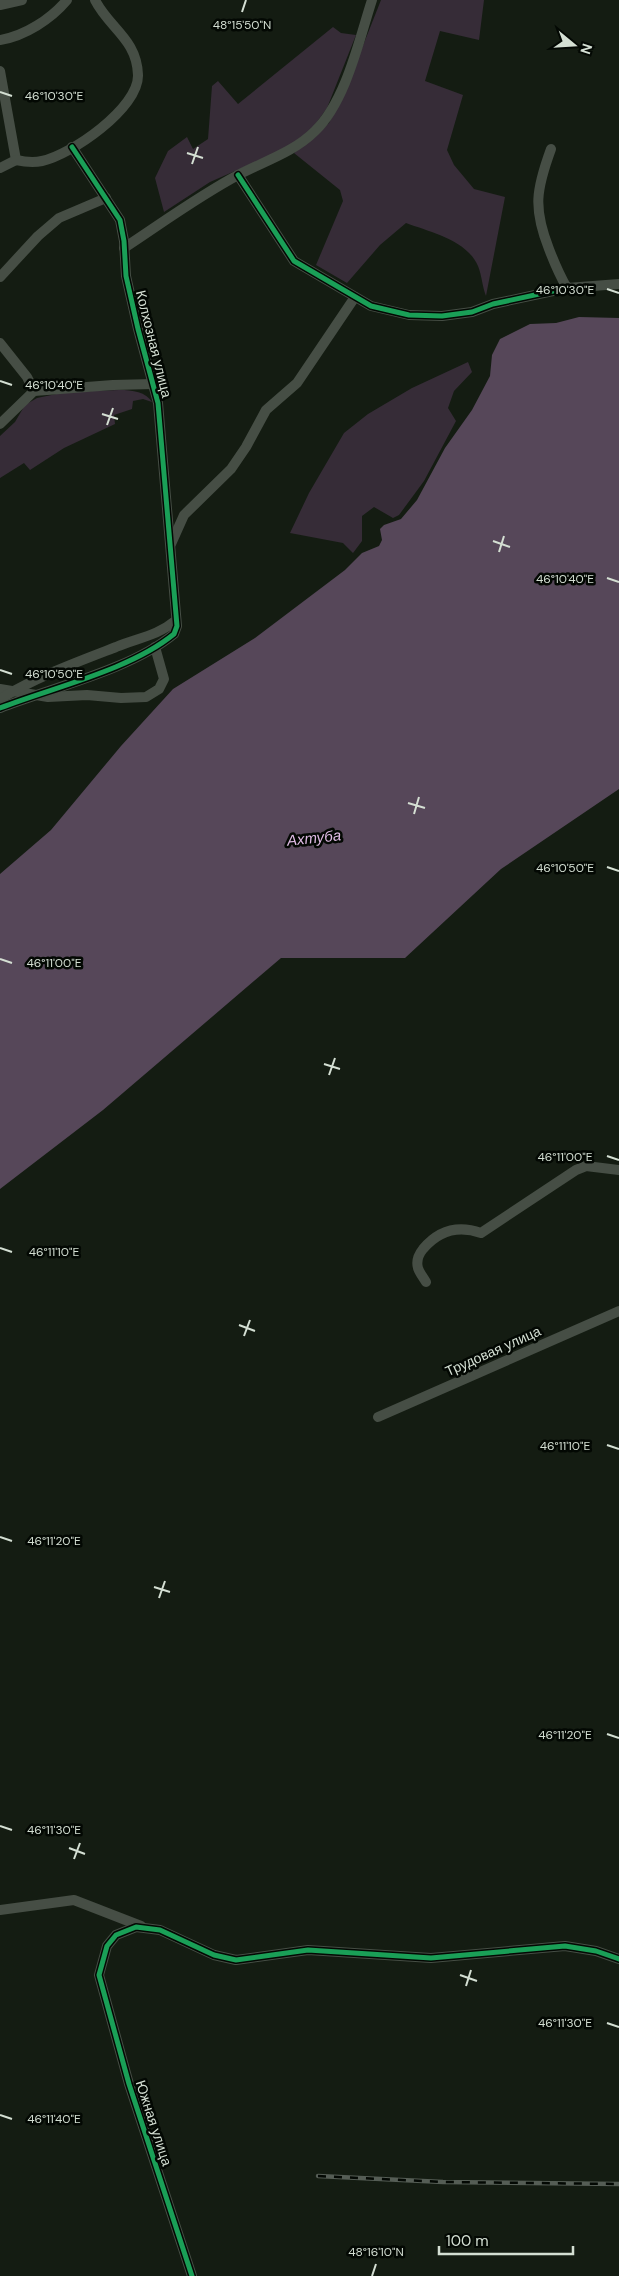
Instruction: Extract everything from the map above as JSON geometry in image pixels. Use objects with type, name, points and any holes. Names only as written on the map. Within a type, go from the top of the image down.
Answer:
[{"type":"street","points":[[0,5],[22,0]]},
{"type":"street","points":[[0,40],[18,34],[48,18],[67,0]]},
{"type":"street","points":[[0,168],[16,160],[45,161],[72,148],[111,120],[129,99],[138,84],[137,64],[127,40],[95,0]]},
{"type":"street","points":[[124,248],[238,175],[294,148],[316,131],[331,109],[348,73],[372,0]]},
{"type":"street","points":[[0,72],[16,160]]},
{"type":"street","name":"Колхозная улица","points":[[72,148],[120,220],[126,276],[158,403],[166,510],[171,544],[175,621]]},
{"type":"street","points":[[551,149],[539,188],[537,212],[542,233],[567,288]]},
{"type":"street","points":[[238,175],[294,260],[355,298],[371,306],[391,312],[442,316],[478,311],[493,304],[567,288],[619,284]]},
{"type":"street","points":[[0,277],[38,236],[59,218],[106,198]]},
{"type":"street","name":"Колхозная улица","points":[[171,544],[184,515],[231,469],[266,410],[297,383],[355,298]]},
{"type":"street","points":[[0,343],[27,377],[34,392]]},
{"type":"street","points":[[0,424],[34,392],[113,385],[153,384]]},
{"type":"street","points":[[0,699],[14,690],[139,637],[152,636],[175,621],[177,626],[174,634],[155,647],[95,674],[0,708]]},
{"type":"street","points":[[0,688],[34,696],[146,697],[159,689],[164,678],[155,647]]},
{"type":"street","points":[[426,1282],[418,1268],[417,1260],[436,1236],[457,1229],[481,1233],[576,1170],[586,1166],[619,1170]]},
{"type":"street","name":"Трудовая улица","points":[[378,1417],[619,1311]]},
{"type":"street","points":[[0,1910],[74,1900],[146,1927],[160,1930],[214,1955],[236,1960],[308,1950],[430,1958],[565,1946],[596,1951],[619,1959]]},
{"type":"street","name":"Южная улица","points":[[146,1927],[129,1928],[116,1935],[107,1946],[99,1974],[129,2084],[192,2276]]},
{"type":"shaded area","points":[[381,0],[484,0],[479,40],[440,31],[425,81],[463,95],[447,150],[454,165],[474,189],[505,197],[486,296],[478,266],[473,257],[457,243],[406,223],[380,245],[347,283],[316,265],[343,201],[340,190],[294,153],[329,123],[347,86]]},
{"type":"shaded area","points":[[333,27],[341,33],[356,35],[327,108],[314,126],[285,149],[210,182],[164,212],[155,178],[168,151],[187,137],[193,149],[208,139],[212,86],[218,81],[238,104]]},
{"type":"shaded area","points":[[468,362],[472,372],[454,391],[448,408],[456,421],[424,481],[399,515],[393,518],[374,507],[362,516],[362,541],[353,553],[343,543],[290,533],[309,493],[344,433],[368,414],[412,388]]},
{"type":"shaded area","points":[[117,390],[141,393],[152,402],[143,399],[133,401],[132,409],[114,415],[115,424],[64,448],[30,470],[24,463],[0,478],[0,436],[15,422],[25,405],[37,398],[61,393]]},
{"type":"water","name":"Ахтуба","points":[[579,317],[619,318],[619,789],[501,869],[405,958],[281,958],[103,1110],[0,1189],[0,874],[51,830],[121,746],[173,689],[255,638],[345,570],[362,553],[379,546],[382,540],[380,529],[384,525],[401,519],[417,500],[445,448],[472,410],[490,376],[492,355],[500,339],[530,324],[556,323]]},
{"type":"railway","points":[[318,2176],[443,2182],[619,2184]]},
{"type":"cycle path","points":[[0,708],[91,677],[136,658],[174,634],[177,626],[158,403],[126,276],[124,241],[120,220],[72,147]]},
{"type":"cycle path","points":[[238,175],[294,261],[371,306],[409,315],[442,316],[472,312],[493,304],[567,288]]},
{"type":"cycle path","points":[[192,2276],[129,2084],[99,1975],[107,1946],[116,1935],[136,1927],[160,1930],[214,1955],[236,1960],[308,1950],[431,1958],[565,1946],[596,1951],[619,1959]]}]
